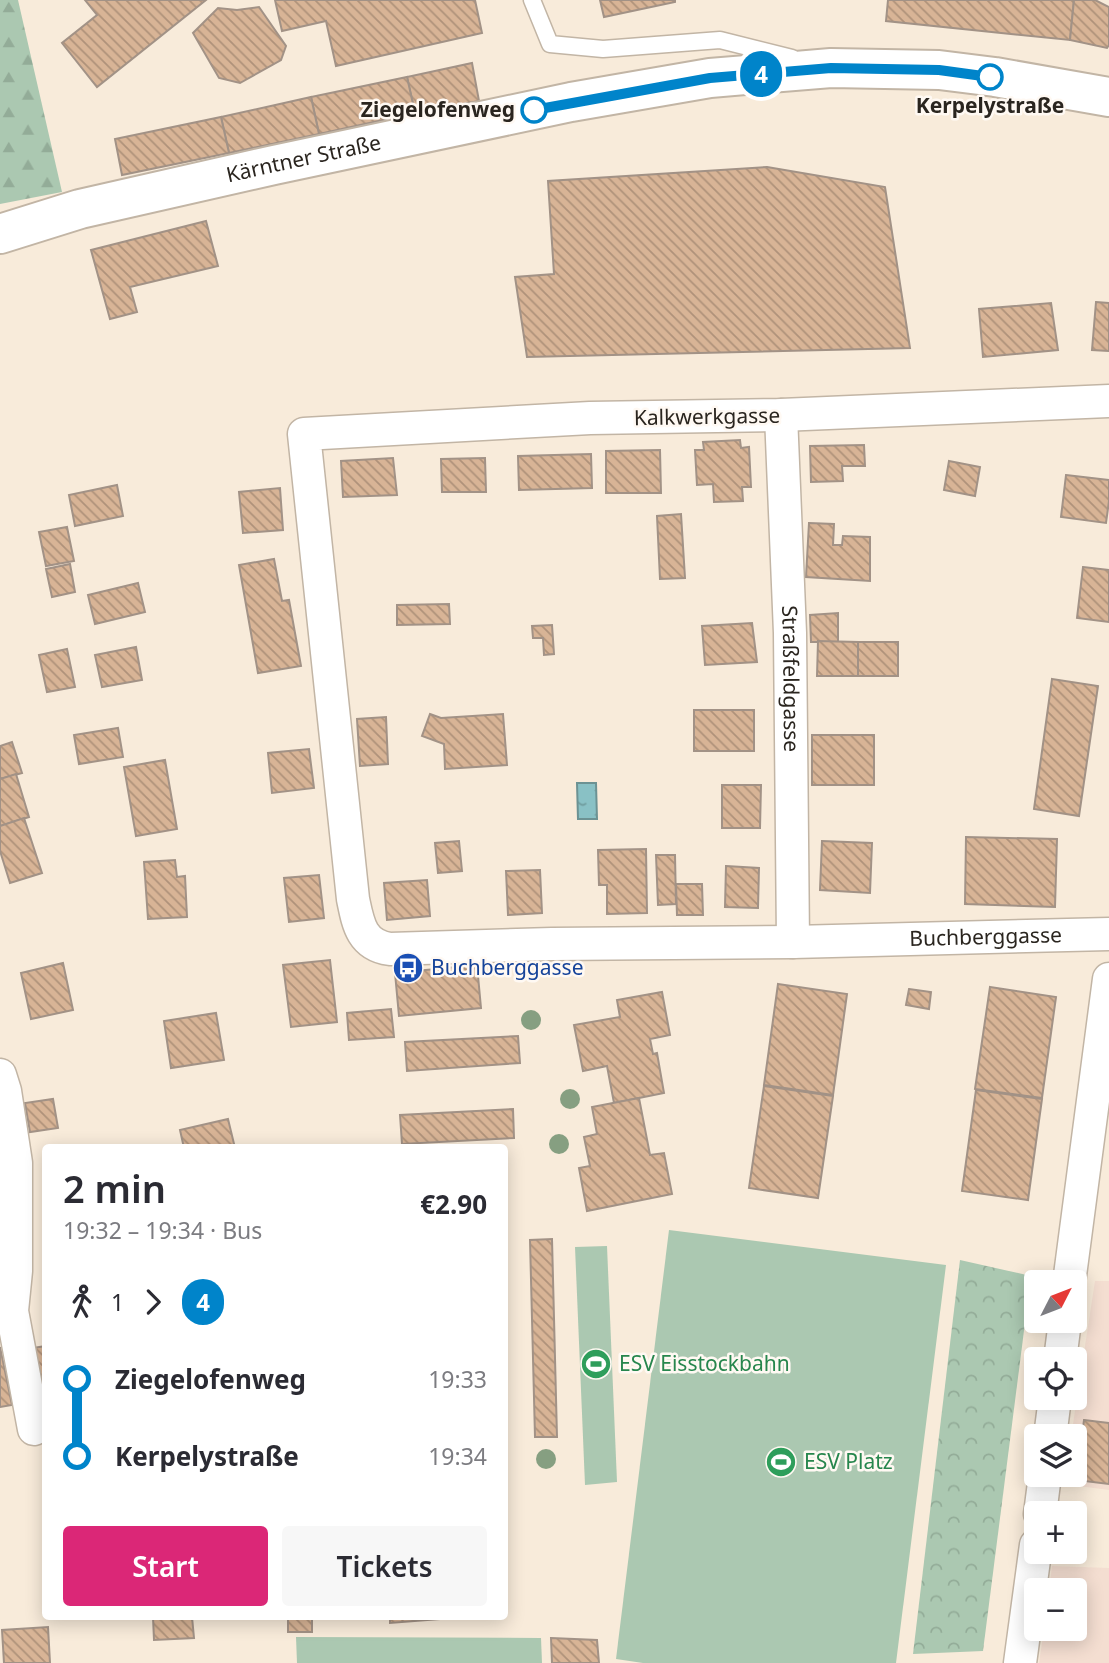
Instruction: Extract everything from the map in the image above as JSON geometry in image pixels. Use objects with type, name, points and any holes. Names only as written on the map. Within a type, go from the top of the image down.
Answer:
[{"type":"main road","name":"Kärntner Straße","points":[[0,234],[80,209],[274,165],[571,102],[710,78],[831,68],[939,70],[1109,97]]},
{"type":"street","name":"Kalkwerkgasse","points":[[304,434],[590,418],[781,415],[1109,401]]},
{"type":"street","name":"Straßfeldgasse","points":[[781,415],[790,633],[793,942]]},
{"type":"street","name":"Buchberggasse","points":[[304,434],[353,899],[364,935],[375,945],[390,949],[1109,934]]},
{"type":"street","points":[[1071,1270],[1109,979]]},
{"type":"street","points":[[0,1074],[16,1163],[16,1271],[12,1311],[34,1429]]},
{"type":"street","points":[[1020,1663],[1033,1564]]},
{"type":"lane","points":[[532,0],[550,44],[603,49],[720,40],[831,68]]},
{"type":"shaded area","points":[[1095,1281],[1109,1281],[1109,1490],[1086,1487],[1087,1424],[1073,1424],[1075,1410],[1087,1410],[1087,1347],[1085,1347]]},
{"type":"shaded area","points":[[1052,1566],[1109,1568],[1109,1663],[1039,1663],[1042,1641],[1087,1641],[1087,1578],[1051,1578]]},
{"type":"green space","points":[[0,0],[18,0],[62,192],[0,204]]},
{"type":"green space","name":"ESV Platz","points":[[669,1230],[946,1265],[896,1663],[643,1663],[616,1659]]},
{"type":"green space","name":"ESV Eisstockbahn","points":[[607,1246],[617,1482],[585,1485],[575,1247]]},
{"type":"green space","points":[[960,1260],[1024,1274],[1024,1331],[983,1651],[913,1654]]},
{"type":"green space","points":[[296,1637],[541,1638],[542,1663],[297,1663]]},
{"type":"water","points":[[577,783],[596,783],[597,819],[578,819]]},
{"type":"building","points":[[85,0],[206,0],[97,87],[62,43],[97,15]]},
{"type":"building","points":[[275,0],[475,0],[482,33],[336,66],[326,21],[282,31]]},
{"type":"building","points":[[600,0],[675,0],[675,2],[604,17]]},
{"type":"building","points":[[888,0],[1074,0],[1070,40],[886,21]]},
{"type":"building","points":[[1074,0],[1095,0],[1109,7],[1107,48],[1070,40]]},
{"type":"building","points":[[259,7],[286,46],[281,60],[240,83],[219,78],[193,33],[218,8],[237,10]]},
{"type":"building","points":[[472,63],[479,101],[415,113],[407,77]]},
{"type":"building","points":[[407,77],[415,113],[319,134],[311,97]]},
{"type":"building","points":[[311,97],[319,134],[229,153],[221,117]]},
{"type":"building","points":[[221,117],[229,153],[122,175],[115,139]]},
{"type":"building","points":[[767,167],[885,187],[910,348],[527,357],[515,277],[554,274],[548,181]]},
{"type":"building","points":[[206,221],[218,266],[130,287],[137,312],[110,319],[91,250]]},
{"type":"building","points":[[1096,302],[1109,303],[1109,351],[1092,350]]},
{"type":"building","points":[[1051,303],[1058,350],[983,357],[979,309]]},
{"type":"building","points":[[740,440],[741,448],[749,447],[751,487],[742,487],[743,501],[714,502],[713,484],[697,485],[695,450],[704,450],[703,442]]},
{"type":"building","points":[[864,445],[865,466],[842,466],[843,481],[811,482],[810,446]]},
{"type":"building","points":[[660,450],[661,493],[606,493],[606,451]]},
{"type":"building","points":[[591,454],[592,488],[519,490],[518,456]]},
{"type":"building","points":[[393,458],[397,495],[343,497],[341,461]]},
{"type":"building","points":[[485,458],[486,492],[442,492],[441,459]]},
{"type":"building","points":[[949,461],[980,467],[975,496],[944,490]]},
{"type":"building","points":[[1066,475],[1109,480],[1106,523],[1061,517]]},
{"type":"building","points":[[117,485],[123,516],[75,526],[69,495]]},
{"type":"building","points":[[280,488],[283,530],[243,533],[239,492]]},
{"type":"building","points":[[681,514],[685,578],[660,579],[657,516]]},
{"type":"building","points":[[809,523],[834,524],[833,545],[842,545],[843,536],[870,537],[870,581],[806,577]]},
{"type":"building","points":[[67,527],[74,561],[46,566],[39,532]]},
{"type":"building","points":[[274,559],[282,601],[289,600],[301,666],[258,673],[239,565]]},
{"type":"building","points":[[70,564],[75,592],[52,597],[46,569]]},
{"type":"building","points":[[1083,567],[1109,570],[1109,622],[1077,618]]},
{"type":"building","points":[[138,583],[145,612],[95,624],[88,595]]},
{"type":"building","points":[[449,604],[450,624],[397,625],[397,605]]},
{"type":"building","points":[[838,613],[838,642],[811,642],[810,615]]},
{"type":"building","points":[[752,623],[757,662],[705,665],[702,626]]},
{"type":"building","points":[[552,625],[554,654],[544,655],[543,638],[533,638],[532,626]]},
{"type":"building","points":[[818,641],[858,642],[858,676],[817,676]]},
{"type":"building","points":[[858,642],[898,642],[898,676],[858,676]]},
{"type":"building","points":[[136,647],[142,680],[102,687],[95,655]]},
{"type":"building","points":[[67,649],[75,687],[47,692],[39,655]]},
{"type":"building","points":[[1052,679],[1098,686],[1079,816],[1034,809]]},
{"type":"building","points":[[694,710],[754,710],[754,751],[694,751]]},
{"type":"building","points":[[430,714],[441,718],[503,714],[507,765],[445,769],[444,744],[422,736]]},
{"type":"building","points":[[386,717],[388,764],[360,766],[357,719]]},
{"type":"building","points":[[118,728],[123,757],[79,764],[74,735]]},
{"type":"building","points":[[812,735],[874,735],[874,785],[812,785]]},
{"type":"building","points":[[12,742],[22,773],[0,779],[0,746]]},
{"type":"building","points":[[309,749],[314,788],[272,793],[268,753]]},
{"type":"building","points":[[165,760],[177,829],[136,836],[124,767]]},
{"type":"building","points":[[16,774],[29,817],[0,826],[0,779]]},
{"type":"building","points":[[722,785],[761,785],[760,828],[722,828]]},
{"type":"building","points":[[24,818],[42,873],[10,883],[0,851],[0,826]]},
{"type":"building","points":[[966,837],[1057,839],[1055,907],[965,904]]},
{"type":"building","points":[[459,841],[462,871],[438,873],[435,843]]},
{"type":"building","points":[[822,841],[872,843],[870,893],[820,890]]},
{"type":"building","points":[[646,849],[647,913],[607,914],[607,885],[599,885],[598,850]]},
{"type":"building","points":[[656,855],[675,855],[676,904],[658,905]]},
{"type":"building","points":[[175,860],[177,877],[185,876],[187,917],[148,919],[144,862]]},
{"type":"building","points":[[726,866],[759,868],[758,908],[725,907]]},
{"type":"building","points":[[540,870],[542,913],[508,915],[506,871]]},
{"type":"building","points":[[319,875],[324,918],[289,922],[284,878]]},
{"type":"building","points":[[427,880],[430,916],[387,920],[384,883]]},
{"type":"building","points":[[676,884],[702,884],[703,915],[677,915]]},
{"type":"building","points":[[330,960],[337,1022],[291,1027],[283,965]]},
{"type":"building","points":[[63,963],[73,1010],[31,1019],[21,973]]},
{"type":"building","points":[[477,965],[481,1008],[399,1016],[395,973]]},
{"type":"building","points":[[778,984],[847,994],[833,1095],[764,1085]]},
{"type":"building","points":[[990,987],[1056,997],[1042,1098],[975,1089]]},
{"type":"building","points":[[909,989],[931,992],[929,1009],[906,1005]]},
{"type":"building","points":[[662,992],[670,1035],[650,1039],[653,1054],[657,1053],[664,1093],[614,1103],[607,1066],[583,1071],[574,1025],[620,1017],[617,1000]]},
{"type":"building","points":[[391,1009],[394,1037],[349,1040],[347,1013]]},
{"type":"building","points":[[216,1013],[224,1060],[171,1068],[164,1021]]},
{"type":"building","points":[[518,1036],[520,1063],[407,1071],[405,1042]]},
{"type":"building","points":[[764,1086],[833,1096],[818,1198],[749,1188]]},
{"type":"building","points":[[976,1090],[1042,1099],[1028,1200],[962,1191]]},
{"type":"building","points":[[639,1098],[650,1155],[664,1153],[672,1194],[587,1211],[579,1168],[590,1166],[584,1137],[597,1134],[592,1107]]},
{"type":"building","points":[[53,1099],[58,1128],[30,1132],[25,1103]]},
{"type":"building","points":[[513,1109],[514,1138],[402,1144],[400,1115]]},
{"type":"building","points":[[228,1119],[234,1144],[183,1144],[180,1130]]},
{"type":"building","points":[[552,1239],[557,1437],[535,1437],[530,1240]]},
{"type":"building","points":[[0,1347],[12,1405],[0,1407]]},
{"type":"building","points":[[42,1347],[42,1395],[34,1396],[26,1349]]},
{"type":"building","points":[[1084,1420],[1109,1423],[1109,1484],[1087,1481],[1087,1424],[1083,1424]]},
{"type":"building","points":[[153,1620],[192,1620],[194,1638],[154,1640]]},
{"type":"building","points":[[288,1620],[312,1620],[312,1632],[288,1632]]},
{"type":"building","points":[[390,1620],[427,1620],[390,1623]]},
{"type":"building","points":[[48,1627],[50,1663],[4,1663],[2,1630]]},
{"type":"building","points":[[551,1638],[597,1640],[599,1663],[552,1663]]},
{"type":"bus line","name":"4","points":[[534,110],[710,78],[831,68],[939,70],[990,77]]},
{"type":"place","name":"Kerpelystraße","points":[[990,77]]},
{"type":"place","name":"Ziegelofenweg","points":[[534,110]]},
{"type":"place","name":"Buchberggasse","points":[[408,968]]},
{"type":"place","name":"ESV Eisstockbahn","points":[[596,1364]]},
{"type":"place","name":"ESV Platz","points":[[781,1462]]}]
